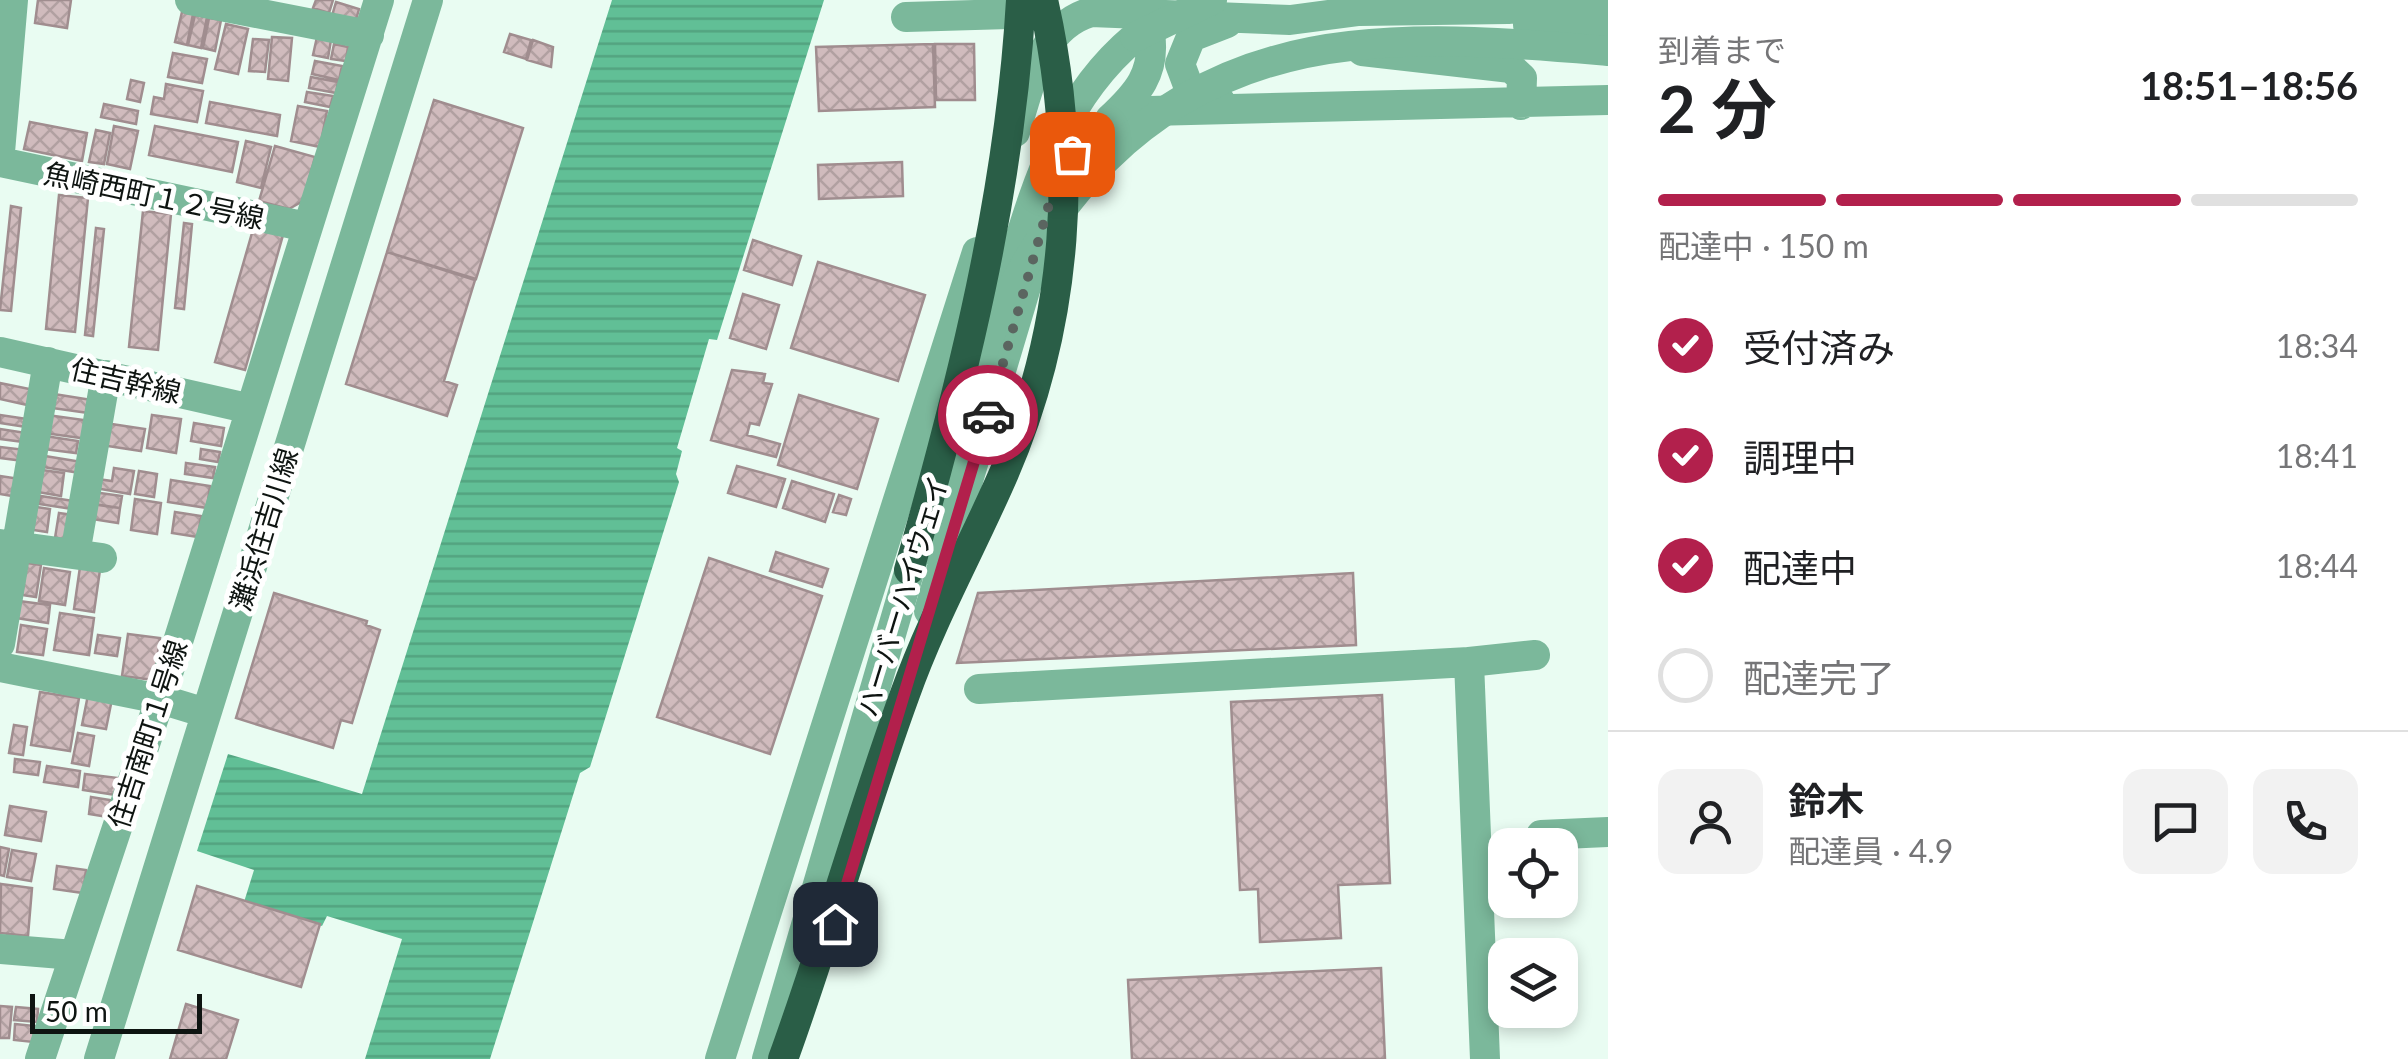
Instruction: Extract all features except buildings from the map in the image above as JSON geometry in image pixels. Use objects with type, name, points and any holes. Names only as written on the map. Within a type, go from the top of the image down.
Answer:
[{"type":"highway","points":[[908,585],[953,415],[976,306],[1011,107],[1022,0]]},
{"type":"highway","points":[[782,1059],[905,693],[1005,472],[1047,344],[1061,253],[1065,172],[1061,99],[1043,0]]},
{"type":"street","points":[[0,152],[13,0]]},
{"type":"street","name":"住吉南町１号線","points":[[40,1059],[160,699],[380,0]]},
{"type":"street","name":"灘浜住吉川線","points":[[100,1059],[428,0]]},
{"type":"street","points":[[756,1059],[1055,137],[1073,104],[1113,56],[1158,23],[1212,0]]},
{"type":"street","points":[[1290,20],[1358,11],[1508,10],[1608,0]]},
{"type":"street","points":[[200,1],[368,35]]},
{"type":"street","points":[[906,16],[1090,12],[1360,26],[1608,28]]},
{"type":"street","points":[[720,1059],[1039,62],[1056,30],[1090,12]]},
{"type":"street","points":[[793,1059],[1052,194],[1072,154],[1135,96],[1150,67],[1150,34],[1128,13]]},
{"type":"street","points":[[1248,18],[1191,37],[1180,64],[1189,88],[1204,97],[1257,107]]},
{"type":"street","points":[[1290,20],[1365,52],[1511,68],[1522,78],[1522,105]]},
{"type":"street","name":"ハーバーハイウェイ","points":[[768,1059],[973,375],[1024,263],[1090,170],[1144,124],[1242,72],[1331,48],[1426,42],[1608,51]]},
{"type":"street","name":"ハーバーハイウェイ","points":[[782,1059],[884,694],[971,419],[1001,340],[1036,270],[1099,180],[1151,135],[1198,107],[1246,85],[1314,64],[1426,55],[1608,64]]},
{"type":"street","points":[[1101,128],[1150,111],[1608,100]]},
{"type":"street","name":"魚崎西町１２号線","points":[[0,162],[307,228]]},
{"type":"street","name":"住吉幹線","points":[[0,352],[251,409]]},
{"type":"street","points":[[0,644],[9,546],[48,362]]},
{"type":"street","points":[[9,546],[88,556],[106,376]]},
{"type":"street","points":[[856,858],[908,585]]},
{"type":"street","points":[[979,689],[1534,656]]},
{"type":"street","points":[[1469,662],[1485,1059]]},
{"type":"street","points":[[0,667],[160,699],[206,713]]},
{"type":"street","points":[[1578,833],[1608,832]]},
{"type":"street","points":[[0,949],[74,955]]},
{"type":"shaded area","points":[[612,0],[824,0],[717,340],[709,339],[677,448],[682,451],[676,474],[679,482],[590,767],[580,773],[490,1059],[365,1059],[402,939],[327,916],[322,926],[244,902],[254,870],[197,851],[228,754],[362,794]]},
{"type":"way so far","points":[[988,415],[1052,194],[1072,154]]},
{"type":"route","points":[[835,924],[988,415]]}]
